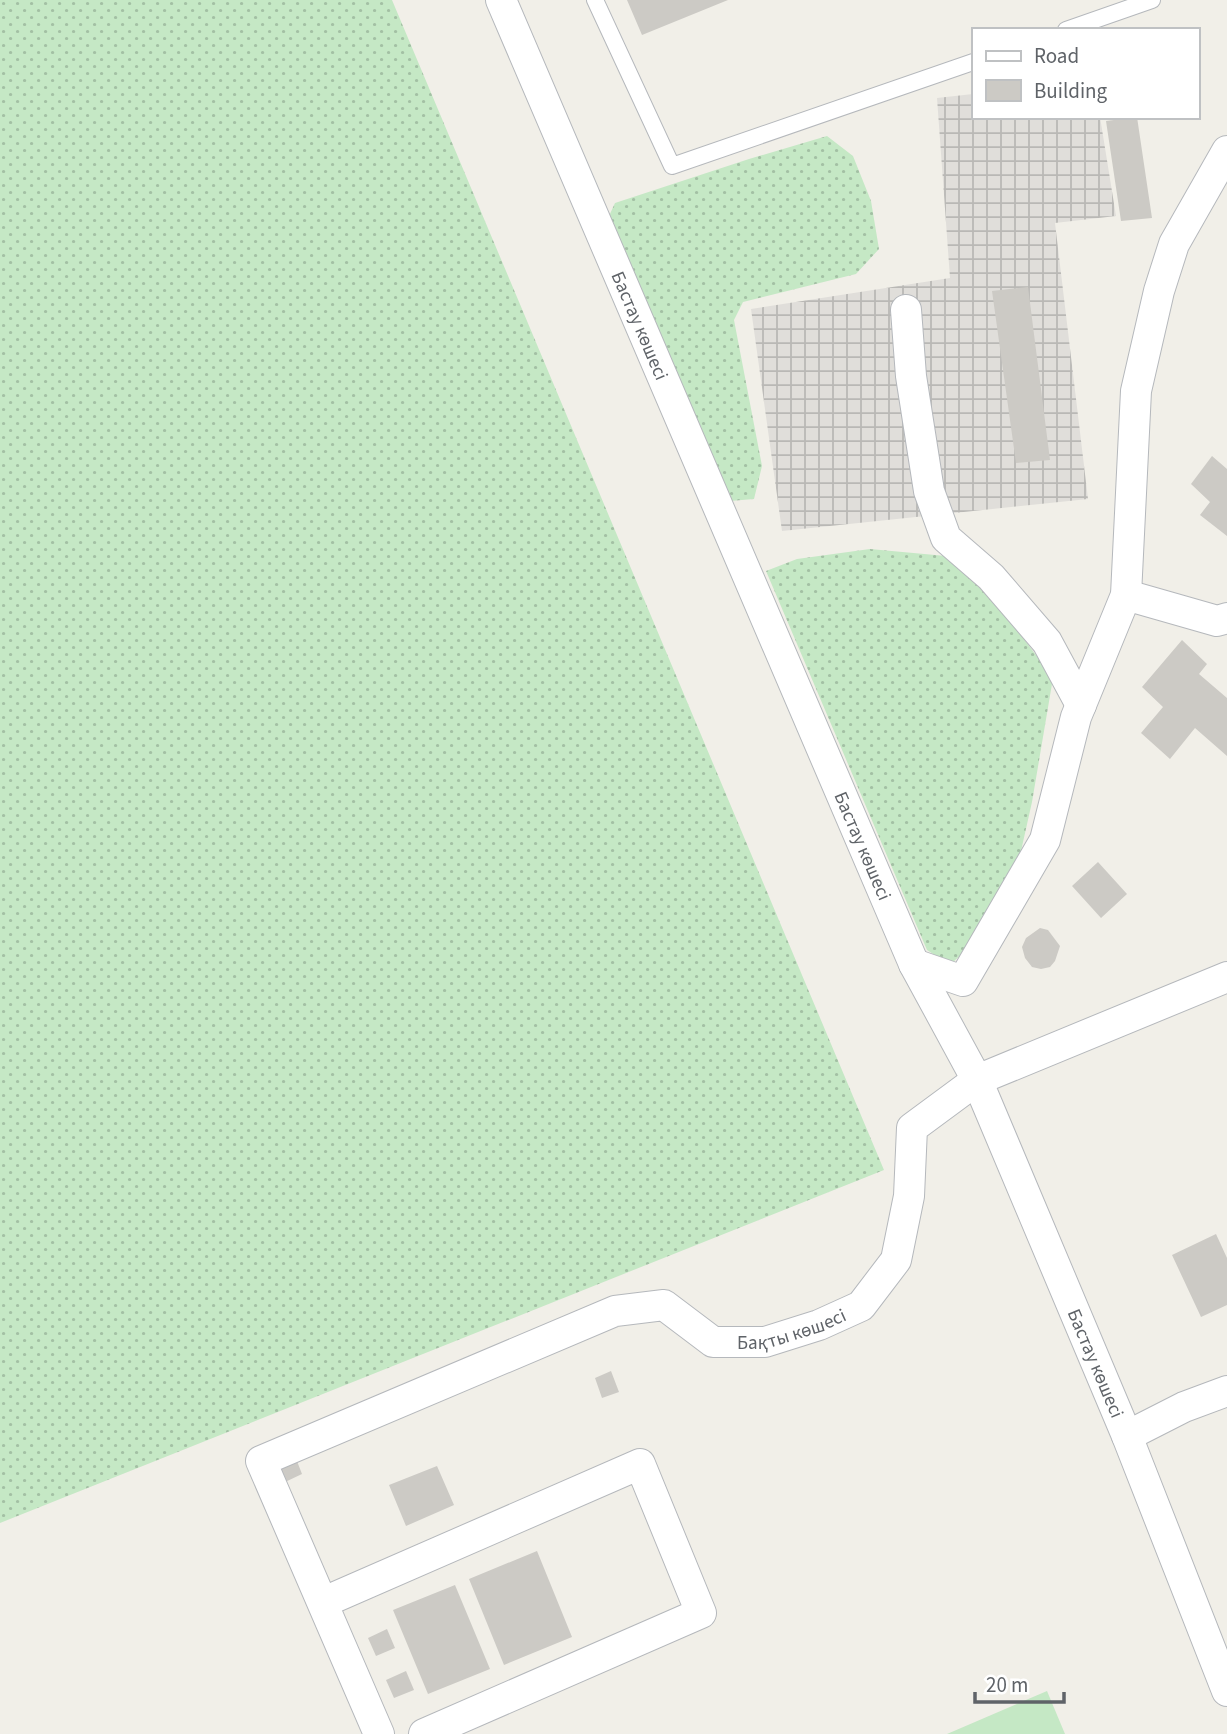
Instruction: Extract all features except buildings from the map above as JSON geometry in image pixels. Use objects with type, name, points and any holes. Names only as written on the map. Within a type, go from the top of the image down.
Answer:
[{"type":"street","name":"Бастау көшесі","points":[[501,0],[914,964],[977,1080],[1126,1436],[1227,1691]]},
{"type":"street","points":[[914,964],[963,981],[1045,840],[1081,705],[1126,595],[1136,391],[1159,291],[1174,244],[1227,151]]},
{"type":"street","points":[[906,310],[911,376],[929,491],[946,538],[991,577],[1047,642],[1081,705]]},
{"type":"street","points":[[1126,595],[1217,621],[1227,618]]},
{"type":"street","name":"Бақты көшесі","points":[[324,1602],[261,1461],[615,1311],[664,1305],[713,1342],[765,1342],[819,1325],[861,1306],[896,1260],[909,1196],[912,1128],[977,1080],[1227,977]]},
{"type":"street","points":[[1126,1436],[1184,1407],[1227,1391]]},
{"type":"street","points":[[379,1734],[324,1602],[640,1464],[701,1612],[424,1734]]},
{"type":"lane","points":[[596,0],[672,166],[972,62]]},
{"type":"lane","points":[[1072,28],[1152,0]]},
{"type":"shaded area","points":[[972,94],[972,119],[1100,119],[1116,216],[1055,223],[1088,499],[782,531],[751,309],[950,278],[937,98]]},
{"type":"green space","points":[[0,0],[392,0],[884,1170],[0,1523]]},
{"type":"green space","points":[[827,136],[853,156],[871,201],[879,249],[856,274],[743,302],[734,320],[762,466],[754,499],[730,501],[609,216],[615,203]]},
{"type":"green space","points":[[870,549],[946,556],[1001,608],[1053,678],[1021,851],[969,947],[950,965],[927,950],[766,571],[797,559]]},
{"type":"green space","points":[[1047,1691],[1065,1734],[947,1734]]}]
